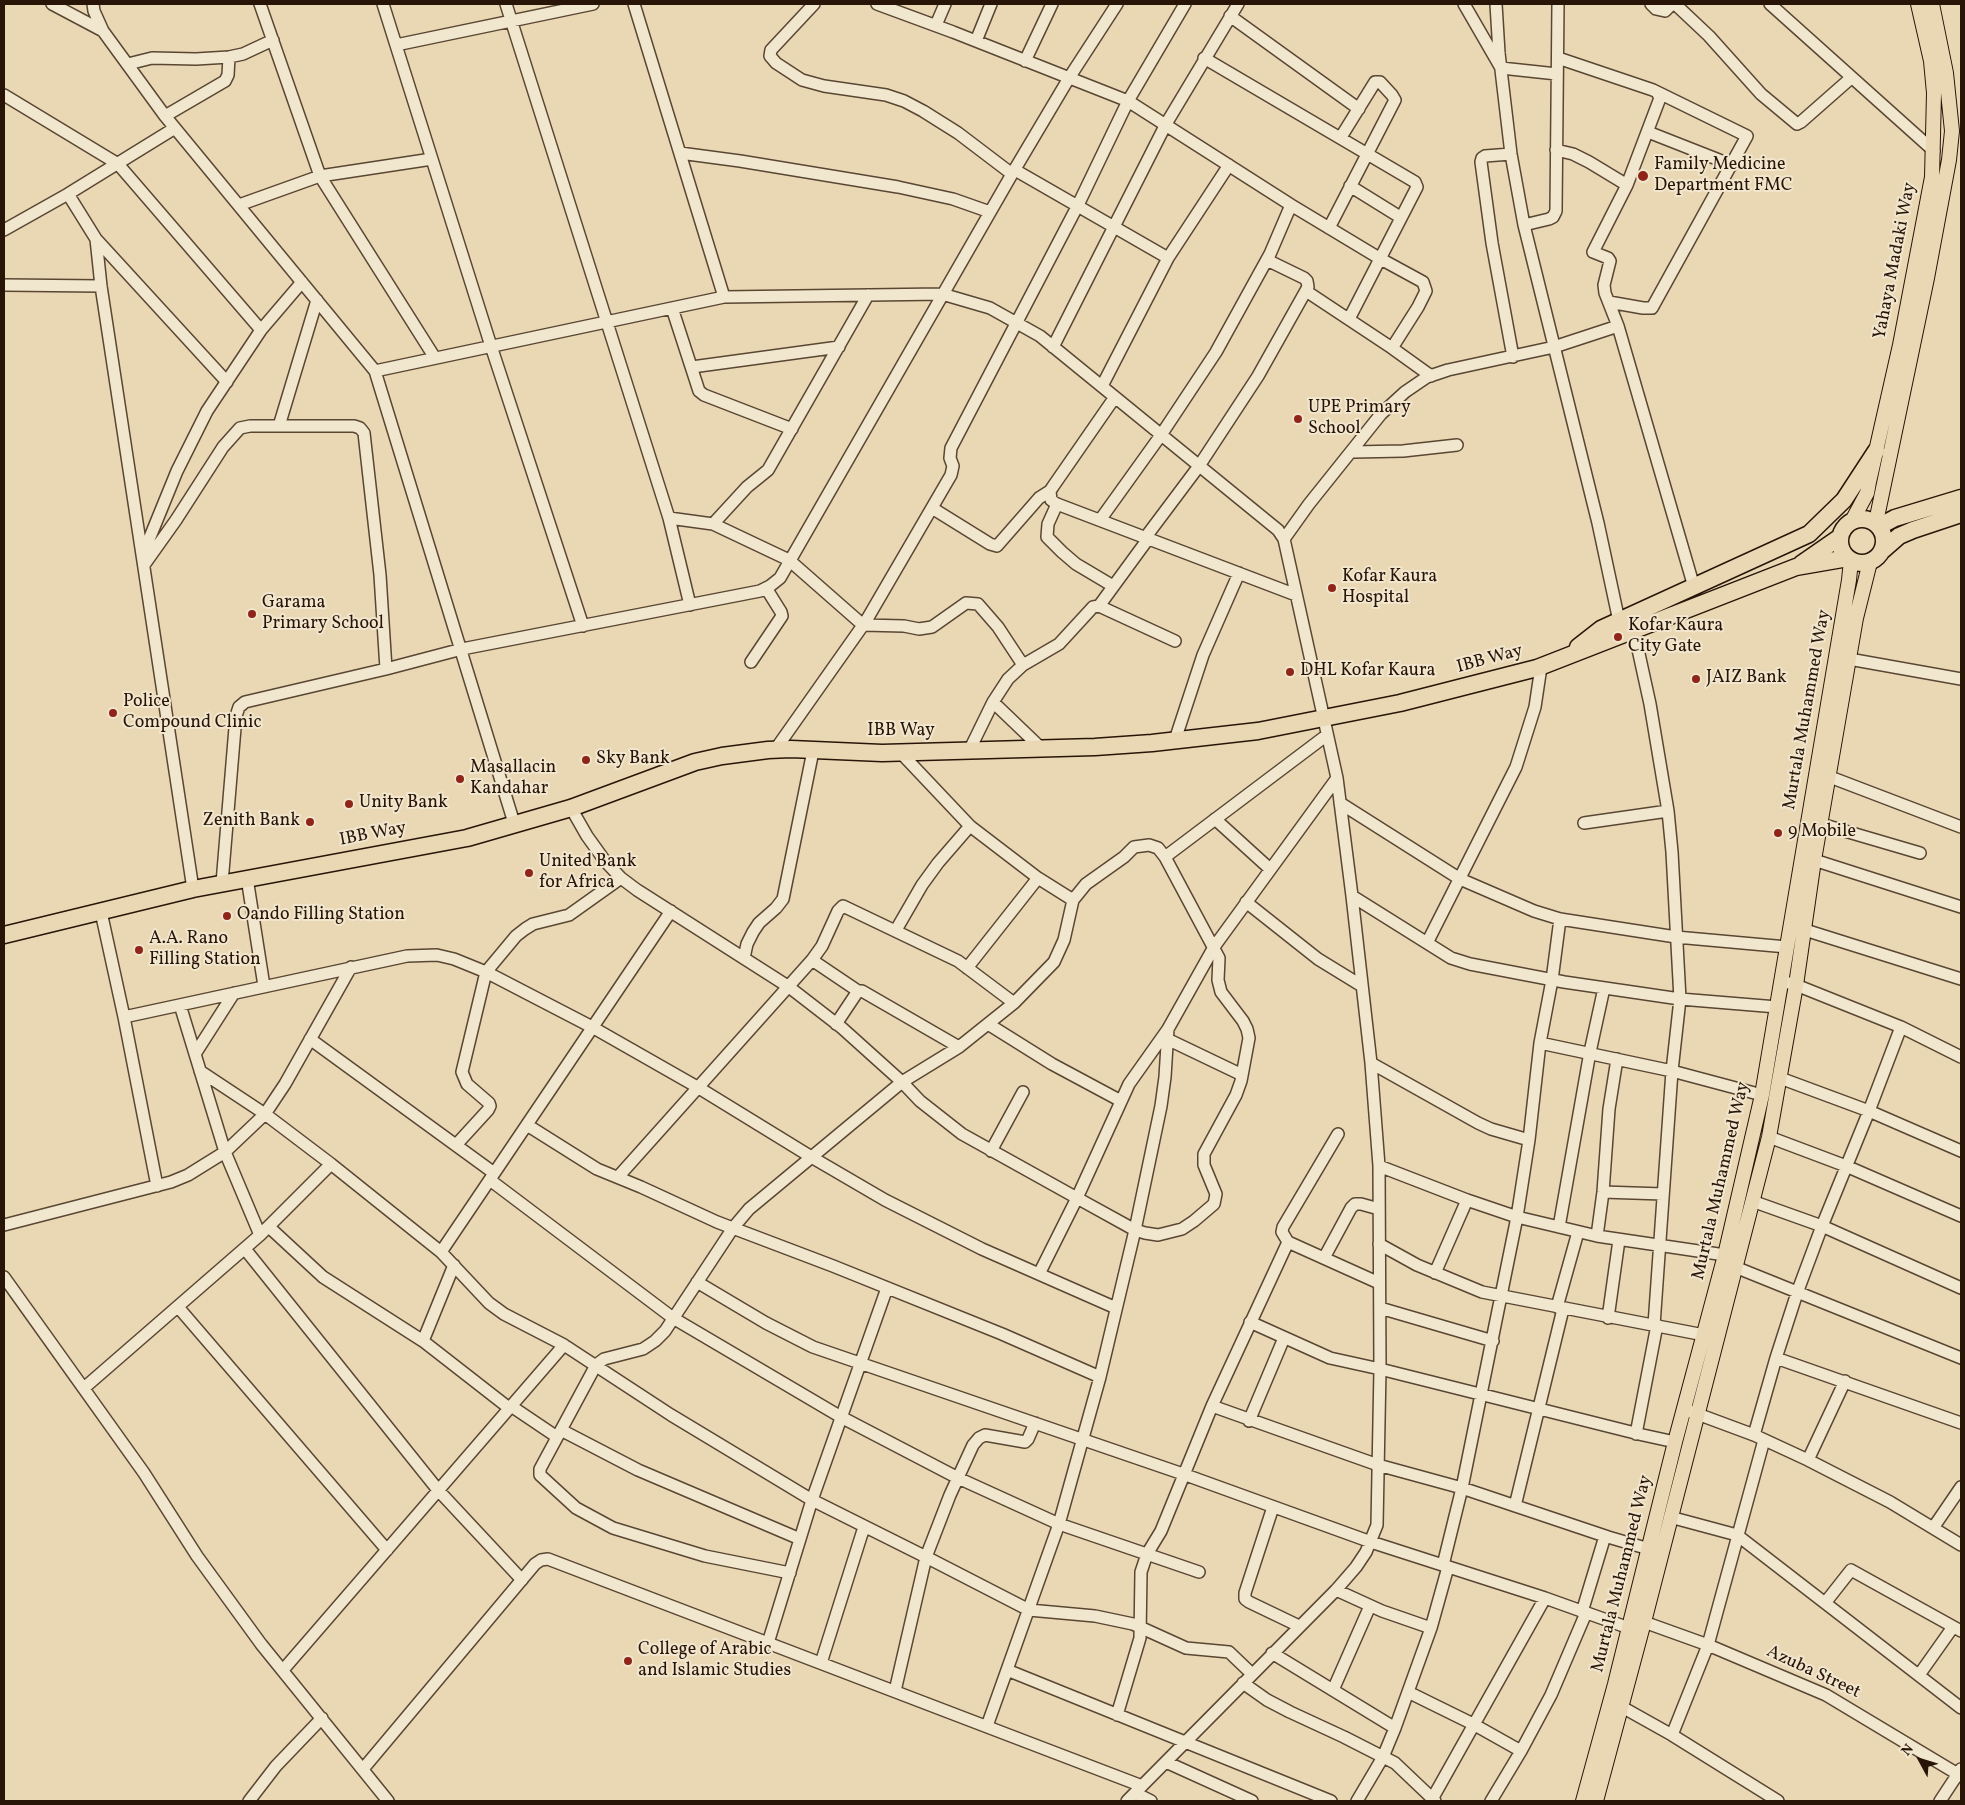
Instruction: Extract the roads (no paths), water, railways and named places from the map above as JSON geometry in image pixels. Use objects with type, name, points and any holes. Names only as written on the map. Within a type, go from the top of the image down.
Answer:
[{"type":"highway","points":[[1562,658],[1601,629],[1810,534],[1844,500],[1876,451]]},
{"type":"highway","points":[[1878,524],[1961,498]]},
{"type":"highway","points":[[1883,550],[1885,539],[1878,524],[1867,518],[1852,520],[1843,529],[1840,537],[1843,552],[1849,559],[1857,562],[1870,562],[1900,536],[1961,514]]},
{"type":"highway","name":"IBB Way","points":[[4,935],[222,883],[467,838],[571,808],[695,762],[722,756],[776,750],[900,752],[1095,747],[1258,731],[1420,698],[1541,667],[1796,567],[1840,537]]},
{"type":"highway","name":"IBB Way","points":[[1796,567],[1849,559]]},
{"type":"main road","name":"Yahaya Madaki Way","points":[[1918,4],[1931,61],[1934,93],[1934,151],[1925,255]]},
{"type":"main road","name":"Yahaya Madaki Way","points":[[1852,520],[1866,493],[1956,131],[1932,4]]},
{"type":"main road","name":"Yahaya Madaki Way","points":[[1878,524],[1884,481],[1898,425],[1920,277]]},
{"type":"main road","name":"Murtala Muhammed Way","points":[[1583,1801],[1725,1255],[1762,1095],[1849,580],[1849,559]]},
{"type":"main road","name":"Murtala Muhammed Way","points":[[1596,1801],[1769,1137],[1796,985],[1814,860],[1830,777],[1849,659],[1861,594],[1870,562]]},
{"type":"street","points":[[52,4],[103,31]]},
{"type":"street","points":[[93,4],[103,31],[165,116],[374,371],[462,649],[514,823]]},
{"type":"street","points":[[260,4],[320,176],[435,358]]},
{"type":"street","points":[[383,4],[490,346],[583,626]]},
{"type":"street","points":[[506,4],[669,518],[690,605]]},
{"type":"street","points":[[396,46],[593,4]]},
{"type":"street","points":[[634,4],[724,297]]},
{"type":"street","points":[[814,4],[771,50],[770,56],[776,63],[802,80],[824,86],[886,95],[904,101],[958,133],[1014,172],[1078,205],[1168,258]]},
{"type":"street","points":[[876,4],[936,25],[1128,101],[1329,228],[1423,282],[1426,291],[1392,348]]},
{"type":"street","points":[[936,25],[945,4]]},
{"type":"street","points":[[976,41],[991,4]]},
{"type":"street","points":[[1025,61],[1052,4]]},
{"type":"street","points":[[222,883],[236,716],[239,707],[245,702],[462,649],[760,591],[780,578],[990,212],[1069,78],[1117,4]]},
{"type":"street","points":[[776,750],[862,625],[951,475],[953,466],[950,458],[951,448],[1078,205],[1128,101],[1185,4]]},
{"type":"street","points":[[1053,347],[1166,124],[1238,4]]},
{"type":"street","points":[[1464,4],[1501,68]]},
{"type":"street","points":[[1496,4],[1511,154],[1524,225],[1598,523],[1619,621]]},
{"type":"street","points":[[1524,225],[1549,219],[1553,217],[1556,211],[1558,4]]},
{"type":"street","points":[[1651,4],[1665,11],[1674,4],[1709,36],[1761,94],[1797,124],[1851,78]]},
{"type":"street","points":[[1770,4],[1934,151]]},
{"type":"street","points":[[1230,16],[1358,109]]},
{"type":"street","points":[[128,64],[163,58],[229,57],[273,40]]},
{"type":"street","points":[[165,116],[225,82],[228,75],[229,57]]},
{"type":"street","points":[[1204,58],[1367,152],[1415,182],[1416,187],[1349,319]]},
{"type":"street","points":[[1558,58],[1653,90],[1746,134],[1747,139],[1652,308],[1609,302]]},
{"type":"street","points":[[1501,68],[1557,74]]},
{"type":"street","points":[[1329,228],[1394,100],[1394,97],[1378,81],[1375,82],[1341,137]]},
{"type":"street","points":[[1658,94],[1660,98],[1628,185],[1593,249],[1594,254],[1608,258],[1610,261],[1604,285],[1618,326],[1694,587]]},
{"type":"street","points":[[4,96],[118,164],[261,330]]},
{"type":"street","points":[[4,230],[68,194],[175,128]]},
{"type":"street","points":[[1648,132],[1732,165]]},
{"type":"street","points":[[1556,150],[1573,154],[1628,185]]},
{"type":"street","points":[[680,153],[740,160],[898,187],[953,199],[990,212]]},
{"type":"street","points":[[1511,154],[1485,156],[1482,158],[1482,162],[1492,243],[1513,357]]},
{"type":"street","points":[[239,205],[320,176],[432,159]]},
{"type":"street","points":[[1102,386],[1168,258],[1230,165]]},
{"type":"street","points":[[1350,186],[1400,217]]},
{"type":"street","points":[[68,194],[96,240],[227,382]]},
{"type":"street","points":[[1100,520],[1161,435],[1216,352],[1267,260],[1291,204]]},
{"type":"street","points":[[96,240],[194,889]]},
{"type":"street","points":[[969,751],[1008,679],[1023,665],[1058,644],[1093,608],[1099,606],[1199,466],[1258,376],[1308,287],[1307,281],[1304,278],[1267,260]]},
{"type":"street","points":[[144,565],[148,542],[177,471],[207,412],[261,330],[302,282]]},
{"type":"street","points":[[4,285],[102,286]]},
{"type":"street","points":[[1306,291],[1392,348],[1430,376]]},
{"type":"street","points":[[374,371],[724,297],[942,294],[990,308],[1040,336],[1278,530],[1284,539],[1337,778],[1371,1064],[1379,1166],[1380,1369],[1377,1525],[1371,1542],[1356,1568],[1135,1793]]},
{"type":"street","points":[[713,524],[747,487],[768,470],[868,296]]},
{"type":"street","points":[[279,426],[317,300]]},
{"type":"street","points":[[672,308],[699,391],[704,395],[792,429]]},
{"type":"street","points":[[1284,539],[1309,504],[1381,414],[1405,392],[1430,376],[1452,369],[1554,347],[1618,326]]},
{"type":"street","points":[[692,367],[839,346]]},
{"type":"street","points":[[932,508],[990,544],[997,546],[1039,498],[1050,491],[1115,397]]},
{"type":"street","points":[[144,565],[231,436],[240,428],[250,426],[354,426],[360,428],[364,432],[380,575],[386,669]]},
{"type":"street","points":[[1352,452],[1403,452],[1457,445]]},
{"type":"street","points":[[1050,491],[1051,500],[1056,504],[1296,595]]},
{"type":"street","points":[[1056,504],[1048,524],[1047,537],[1076,564],[1114,586]]},
{"type":"street","points":[[669,518],[713,524],[789,560],[862,625],[904,626],[919,629],[932,627],[966,603],[978,604],[998,627],[1023,665]]},
{"type":"street","points":[[1175,740],[1203,655],[1239,573]]},
{"type":"street","points":[[751,662],[782,616],[766,588]]},
{"type":"street","points":[[1099,606],[1175,641]]},
{"type":"street","points":[[1634,631],[1650,704],[1668,811],[1680,999],[1672,1071],[1659,1245],[1656,1325],[1636,1434]]},
{"type":"street","points":[[1849,659],[1961,679]]},
{"type":"street","points":[[1427,943],[1516,767],[1535,707],[1541,667]]},
{"type":"street","points":[[994,702],[1042,749]]},
{"type":"street","points":[[1165,857],[1327,735]]},
{"type":"street","points":[[744,958],[752,932],[783,899],[813,751]]},
{"type":"street","points":[[900,752],[970,826],[1038,878],[1073,900]]},
{"type":"street","points":[[1830,777],[1961,827]]},
{"type":"street","points":[[1038,1274],[1077,1198],[1129,1084],[1168,1034],[1214,947],[1337,778]]},
{"type":"street","points":[[1340,803],[1460,879],[1534,911],[1560,919],[1676,937],[1787,947]]},
{"type":"street","points":[[571,808],[596,849],[621,878],[636,890],[789,987],[836,1024],[902,1082],[920,1102],[962,1134],[991,1152],[1145,1234],[1171,1233],[1194,1221],[1214,1204],[1216,1194],[1204,1165],[1204,1154],[1236,1095],[1244,1070],[1249,1038],[1243,1021],[1221,992],[1218,980],[1219,958],[1214,947],[1165,857],[1158,848],[1149,846],[1134,847],[1124,857],[1086,884],[1073,900],[1061,950],[1054,962],[1014,1003],[960,1047],[902,1082],[750,1209],[734,1228],[655,1342],[642,1349],[604,1359],[596,1365],[540,1469],[540,1475],[576,1508],[613,1528],[705,1556],[790,1573]]},
{"type":"street","points":[[1584,823],[1668,811]]},
{"type":"street","points":[[1215,819],[1270,869]]},
{"type":"street","points":[[1821,824],[1920,853]]},
{"type":"street","points":[[896,930],[922,885],[970,826]]},
{"type":"street","points":[[1814,860],[1961,907]]},
{"type":"street","points":[[247,878],[264,986]]},
{"type":"street","points":[[456,1145],[490,1106],[467,1084],[462,1072],[486,972],[511,941],[525,929],[533,924],[569,915],[621,878]]},
{"type":"street","points":[[967,968],[1038,878]]},
{"type":"street","points":[[1352,896],[1451,958],[1470,964],[1552,980],[1680,999],[1777,1007]]},
{"type":"street","points":[[1246,902],[1318,958],[1362,986]]},
{"type":"street","points":[[618,1177],[812,960],[822,946],[838,911],[843,906],[941,952],[967,968],[1014,1003]]},
{"type":"street","points":[[442,1252],[671,911]]},
{"type":"street","points":[[101,912],[124,1017],[157,1186]]},
{"type":"street","points":[[1357,1801],[1383,1757],[1395,1728],[1431,1628],[1446,1566],[1517,1217],[1529,1140],[1540,1043],[1552,980],[1560,919]]},
{"type":"street","points":[[1805,930],[1961,979]]},
{"type":"street","points":[[124,1017],[407,956],[437,955],[454,958],[486,972],[592,1027],[699,1088],[812,1158],[885,1200],[982,1250],[1116,1308]]},
{"type":"street","points":[[812,960],[858,991],[862,991],[960,1047]]},
{"type":"street","points":[[4,1225],[157,1186],[188,1175],[225,1152],[265,1114],[285,1084],[351,967]]},
{"type":"street","points":[[1782,981],[1901,1027],[1961,1057]]},
{"type":"street","points":[[1559,1227],[1590,1052],[1604,988]]},
{"type":"street","points":[[836,1024],[853,995],[858,991]]},
{"type":"street","points":[[195,1054],[234,993]]},
{"type":"street","points":[[180,1005],[225,1152],[264,1231],[323,1277],[423,1341],[510,1407],[559,1434],[638,1470],[800,1539]]},
{"type":"street","points":[[988,1024],[1052,1064],[1120,1102]]},
{"type":"street","points":[[1672,1735],[1708,1645],[1738,1535],[1776,1358],[1822,1226],[1901,1027]]},
{"type":"street","points":[[1168,1034],[1238,1073],[1242,1073]]},
{"type":"street","points":[[987,1726],[1059,1524],[1100,1377],[1135,1230],[1161,1106],[1168,1034]]},
{"type":"street","points":[[310,1039],[456,1145],[492,1177],[673,1318],[841,1417],[958,1478],[1059,1524],[1199,1572]]},
{"type":"street","points":[[1540,1043],[1590,1052],[1672,1071],[1762,1095]]},
{"type":"street","points":[[1597,1236],[1603,1192],[1609,1109],[1617,1059]]},
{"type":"street","points":[[1371,1064],[1478,1123],[1491,1129],[1529,1140]]},
{"type":"street","points":[[200,1071],[265,1114],[442,1252],[489,1303],[504,1314],[564,1345],[671,1415],[812,1500],[1029,1610],[1117,1620],[1186,1648],[1228,1652],[1252,1674]]},
{"type":"street","points":[[1780,1078],[1869,1111],[1961,1150]]},
{"type":"street","points":[[991,1152],[1023,1092]]},
{"type":"street","points":[[526,1125],[597,1169],[734,1228],[1002,1334],[1100,1377]]},
{"type":"street","points":[[1338,1134],[1283,1227],[1282,1232],[1288,1242],[1379,1283]]},
{"type":"street","points":[[1769,1137],[1846,1166],[1961,1216]]},
{"type":"street","points":[[84,1388],[245,1249],[331,1164]]},
{"type":"street","points":[[1379,1166],[1517,1217],[1597,1236],[1725,1255]]},
{"type":"street","points":[[1603,1192],[1663,1194]]},
{"type":"street","points":[[1435,1273],[1468,1200]]},
{"type":"street","points":[[1752,1200],[1822,1226],[1961,1288]]},
{"type":"street","points":[[1324,1258],[1355,1204],[1379,1209]]},
{"type":"street","points":[[1515,1506],[1578,1232]]},
{"type":"street","points":[[1608,1318],[1619,1240]]},
{"type":"street","points":[[1117,1715],[1140,1638],[1141,1572],[1147,1554],[1161,1531],[1212,1406],[1288,1242]]},
{"type":"street","points":[[1378,1244],[1435,1273],[1482,1292],[1608,1318],[1704,1335]]},
{"type":"street","points":[[245,1249],[438,1490],[522,1580]]},
{"type":"street","points":[[423,1341],[454,1265]]},
{"type":"street","points":[[1735,1267],[1961,1358]]},
{"type":"street","points":[[4,1277],[144,1473],[197,1556],[261,1644],[388,1801]]},
{"type":"street","points":[[697,1282],[766,1324],[813,1347],[1183,1474],[1371,1542],[1545,1598],[1629,1628]]},
{"type":"street","points":[[768,1643],[812,1500],[887,1288]]},
{"type":"street","points":[[178,1307],[387,1550]]},
{"type":"street","points":[[1380,1308],[1493,1341]]},
{"type":"street","points":[[1250,1322],[1330,1358],[1675,1442]]},
{"type":"street","points":[[1249,1420],[1284,1338]]},
{"type":"street","points":[[283,1670],[564,1345]]},
{"type":"street","points":[[1776,1358],[1961,1423]]},
{"type":"street","points":[[1808,1460],[1845,1382]]},
{"type":"street","points":[[1212,1406],[1378,1465],[1462,1488],[1649,1549]]},
{"type":"street","points":[[1684,1409],[1759,1437],[1808,1460],[1890,1502],[1961,1545]]},
{"type":"street","points":[[895,1692],[926,1557],[973,1445],[979,1438],[986,1435],[1025,1442],[1035,1423]]},
{"type":"street","points":[[1933,1528],[1961,1487]]},
{"type":"street","points":[[1273,1507],[1245,1593],[1245,1599],[1299,1626]]},
{"type":"street","points":[[1670,1517],[1738,1535],[1961,1708]]},
{"type":"street","points":[[821,1663],[864,1527]]},
{"type":"street","points":[[1491,1801],[1552,1695],[1584,1612],[1605,1536]]},
{"type":"street","points":[[363,1769],[535,1564],[541,1560],[548,1559],[987,1726],[1151,1801]]},
{"type":"street","points":[[1825,1603],[1851,1570],[1957,1629],[1919,1676]]},
{"type":"street","points":[[1336,1590],[1370,1606],[1431,1628]]},
{"type":"street","points":[[1243,1683],[1267,1700],[1383,1757],[1405,1772],[1433,1800],[1473,1724],[1545,1598]]},
{"type":"street","points":[[1333,1690],[1370,1606]]},
{"type":"street","name":"Azuba Street","points":[[1644,1622],[1708,1645],[1826,1694],[1960,1773]]},
{"type":"street","points":[[1272,1653],[1395,1728]]},
{"type":"street","points":[[1007,1670],[1331,1801]]},
{"type":"street","points":[[1408,1692],[1473,1724],[1521,1751]]},
{"type":"street","points":[[1622,1707],[1672,1735],[1778,1801]]},
{"type":"street","points":[[249,1801],[276,1766],[322,1718]]},
{"type":"street","points":[[1166,1762],[1252,1801]]},
{"type":"street","points":[[1940,1801],[1960,1773]]},
{"type":"place","name":"Family Medicine Department FMC","points":[[1643,176]]},
{"type":"place","name":"UPE Primary School","points":[[1298,419]]},
{"type":"place","name":"Kofar Kaura Hospital","points":[[1332,588]]},
{"type":"place","name":"Garama Primary School","points":[[252,614]]},
{"type":"place","name":"Kofar Kaura City Gate","points":[[1618,637]]},
{"type":"place","name":"DHL Kofar Kaura","points":[[1290,672]]},
{"type":"place","name":"JAIZ Bank","points":[[1696,679]]},
{"type":"place","name":"Police Compound Clinic","points":[[113,713]]},
{"type":"place","name":"Sky Bank","points":[[586,760]]},
{"type":"place","name":"Masallacin Kandahar","points":[[460,779]]},
{"type":"place","name":"Unity Bank","points":[[349,804]]},
{"type":"place","name":"Zenith Bank","points":[[310,822]]},
{"type":"place","name":"9 Mobile","points":[[1778,833]]},
{"type":"place","name":"United Bank for Africa","points":[[529,873]]},
{"type":"place","name":"Oando Filling Station","points":[[227,916]]},
{"type":"place","name":"A.A. Rano Filling Station","points":[[139,950]]},
{"type":"place","name":"College of Arabic and Islamic Studies","points":[[628,1661]]}]
